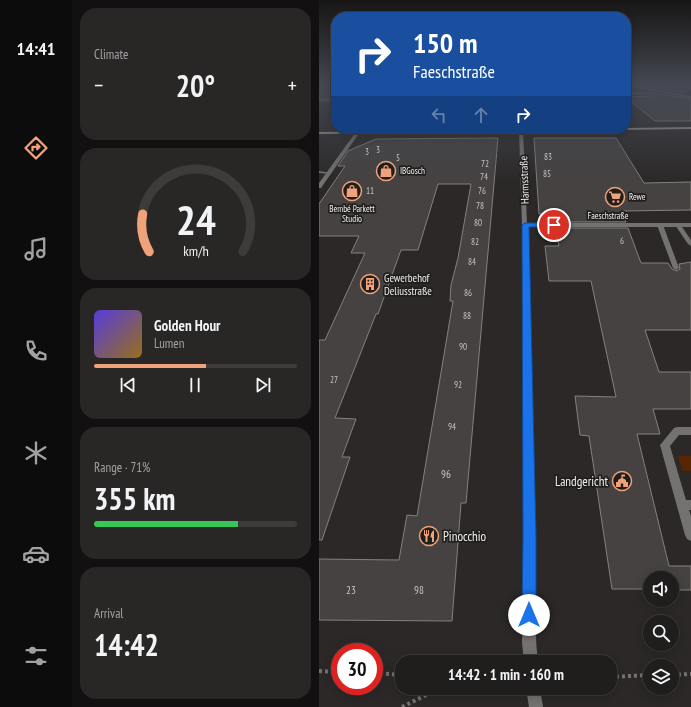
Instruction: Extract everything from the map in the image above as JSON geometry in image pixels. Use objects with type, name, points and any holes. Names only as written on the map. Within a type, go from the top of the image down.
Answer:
[{"type":"street","points":[[631,129],[691,128]]},
{"type":"street","points":[[319,133],[331,132]]},
{"type":"street","points":[[319,187],[357,134]]},
{"type":"street","name":"Harmsstraße","points":[[521,134],[525,225],[530,655]]},
{"type":"street","points":[[319,172],[330,173]]},
{"type":"street","name":"Faeschstraße","points":[[525,225],[691,225]]},
{"type":"street","points":[[660,225],[676,268]]},
{"type":"street","points":[[678,225],[691,244]]},
{"type":"street","points":[[691,431],[677,431],[665,445],[687,505],[691,535]]},
{"type":"street","points":[[534,695],[536,707]]},
{"type":"path","points":[[319,671],[331,672]]},
{"type":"path","points":[[383,674],[395,674]]},
{"type":"path","points":[[679,675],[691,674]]},
{"type":"path","points":[[617,676],[643,675]]},
{"type":"path","points":[[402,707],[426,695]]},
{"type":"shaded area","points":[[678,456],[691,456],[691,471],[683,471]]},
{"type":"building","points":[[650,117],[691,117],[691,121],[655,121]]},
{"type":"building","points":[[498,138],[466,503],[461,503],[452,621],[319,620],[319,559],[399,560],[407,515],[417,516],[453,301],[450,301],[451,285],[458,258],[471,184],[438,184],[418,250],[401,250],[378,314],[376,314],[335,418],[356,419],[342,457],[350,457],[322,540],[319,540],[319,340],[325,340],[365,253],[351,253],[359,236],[319,236],[319,204],[345,166],[338,166],[348,151],[376,139]]},
{"type":"building","points":[[534,138],[616,138],[644,183],[691,182],[691,210],[622,211],[626,222],[553,222],[551,214],[539,214]]},
{"type":"building","points":[[555,228],[628,228],[641,263],[668,263],[672,269],[677,271],[680,269],[679,264],[691,262],[691,330],[645,330],[659,372],[691,372],[691,409],[653,409],[660,434],[637,434],[669,566],[691,566],[691,590],[679,590],[679,571],[643,571],[643,589],[612,589],[589,436],[580,435],[575,396],[616,397],[591,281],[549,281],[545,246],[559,246]]},
{"type":"place","name":"IBGosch","points":[[386,171]]},
{"type":"place","name":"Bembé Parkett Studio","points":[[352,191]]},
{"type":"place","name":"Rewe","points":[[615,197]]},
{"type":"place","name":"Gewerbehof Deliusstraße","points":[[370,284]]},
{"type":"place","name":"Landgericht","points":[[622,481]]},
{"type":"place","name":"Pinocchio","points":[[429,536]]},
{"type":"route","points":[[529,615],[530,536],[525,225],[554,225]]}]
